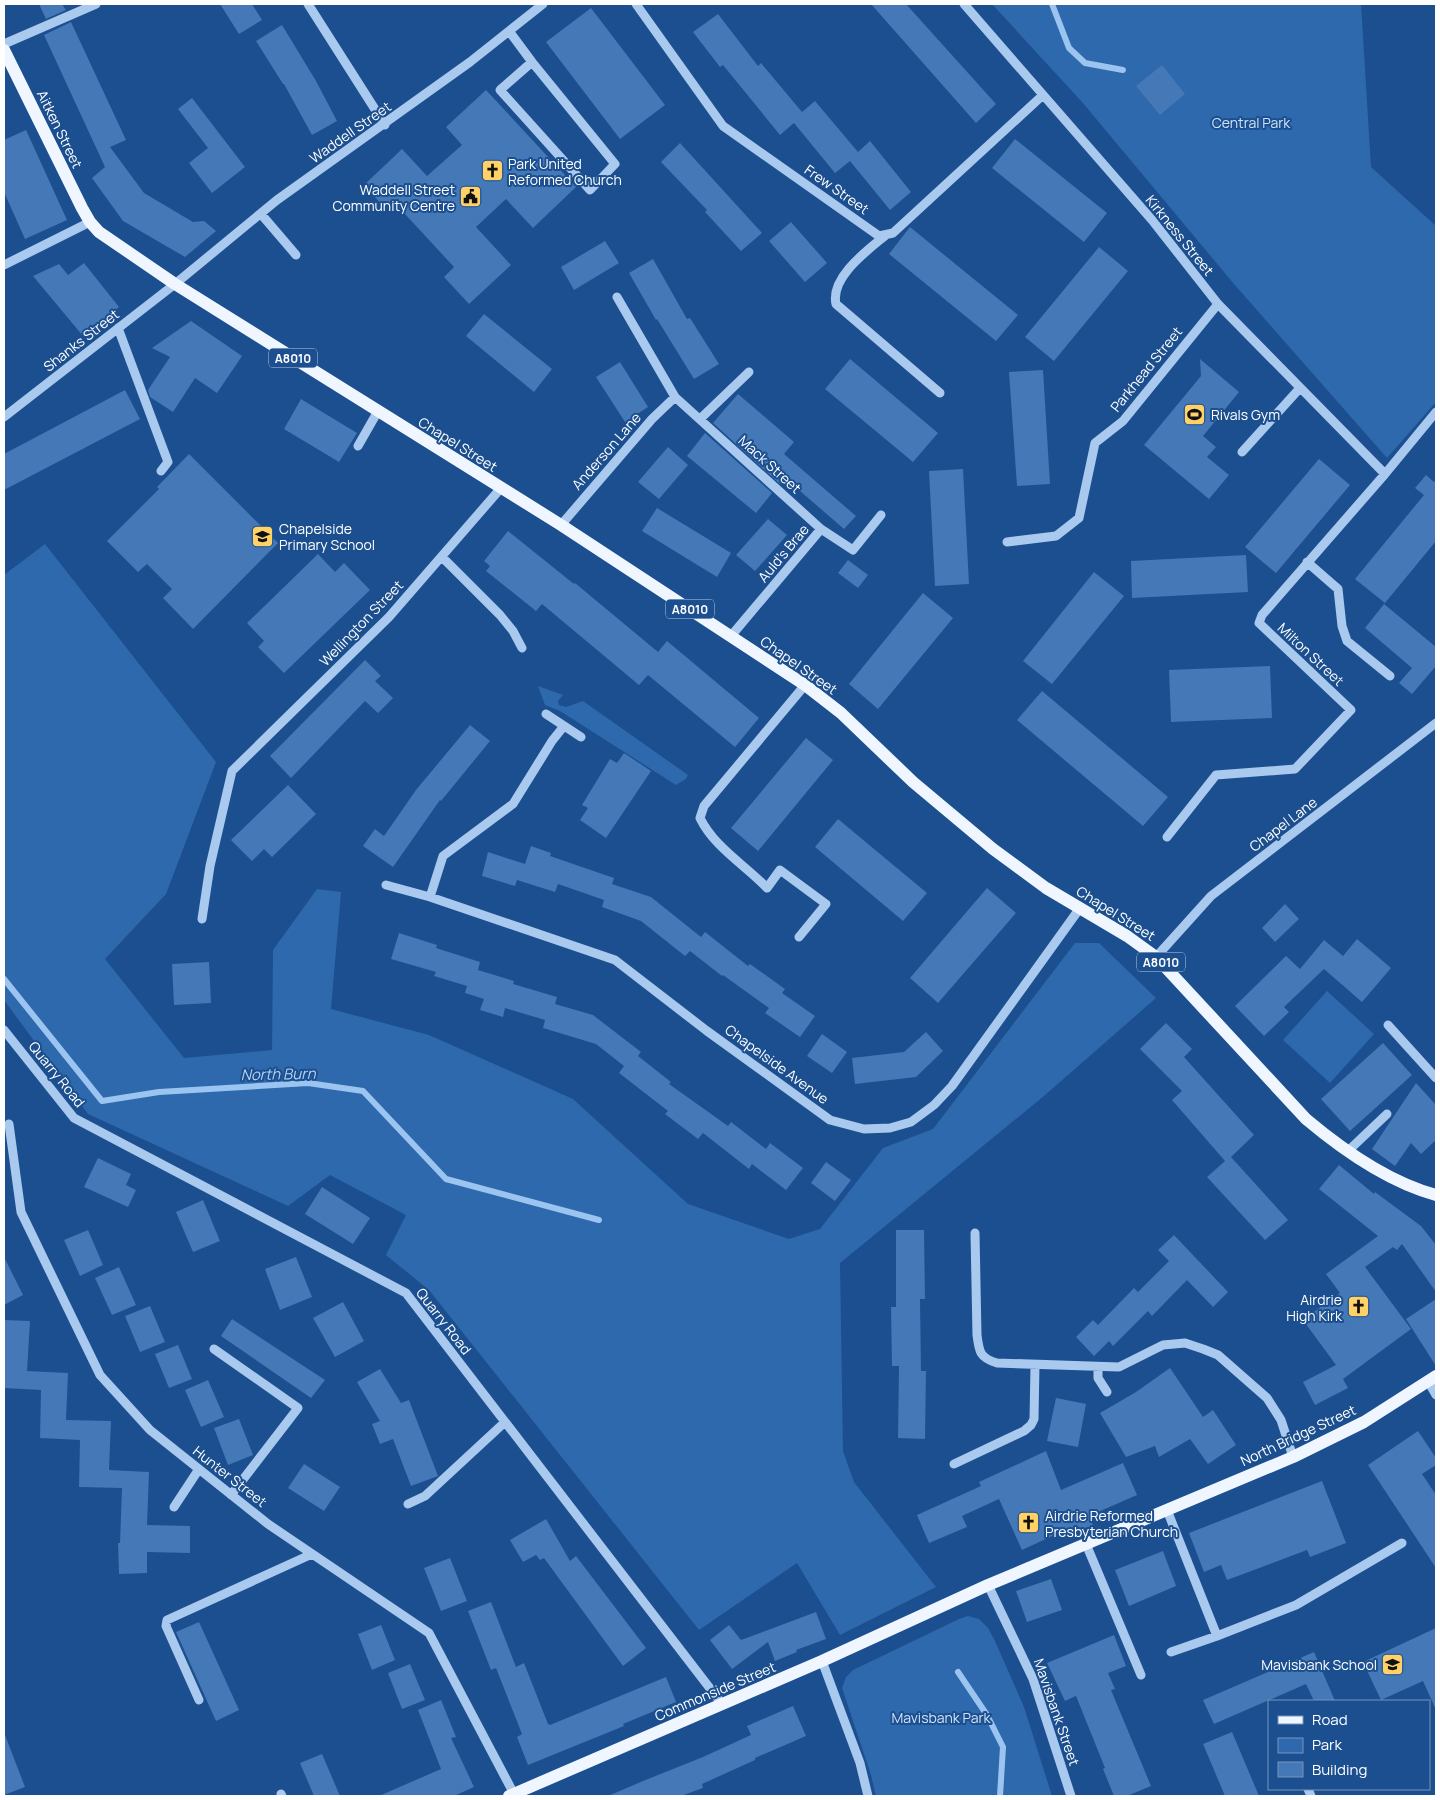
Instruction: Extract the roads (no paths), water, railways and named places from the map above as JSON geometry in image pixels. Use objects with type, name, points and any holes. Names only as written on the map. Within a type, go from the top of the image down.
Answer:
[{"type":"main road","name":"Aitken Street","points":[[4,50],[90,222]]},
{"type":"main road","name":"Chapel Street","points":[[90,222],[99,232],[175,284],[561,525],[805,684],[841,713],[913,782],[992,850],[1046,888],[1127,936],[1156,957],[1306,1118],[1325,1135],[1388,1175],[1414,1189],[1436,1195]]},
{"type":"main road","name":"North Bridge Street","points":[[932,1610],[1293,1457],[1364,1422],[1432,1379]]},
{"type":"main road","name":"Commonside Street","points":[[512,1795],[822,1661],[932,1610]]},
{"type":"street","points":[[4,44],[96,4]]},
{"type":"street","points":[[308,4],[385,125]]},
{"type":"street","name":"Waddell Street","points":[[175,284],[277,200],[385,125],[470,62],[543,4]]},
{"type":"street","name":"Frew Street","points":[[636,4],[723,126],[879,236],[886,234]]},
{"type":"street","name":"Kirkness Street","points":[[964,4],[1152,220],[1218,304],[1385,474]]},
{"type":"street","points":[[509,31],[532,62],[616,164],[590,190],[500,90],[532,62]]},
{"type":"street","points":[[940,393],[836,304],[834,295],[838,283],[864,253],[886,234],[893,233],[1043,95]]},
{"type":"street","points":[[261,214],[296,255]]},
{"type":"street","points":[[4,265],[90,222]]},
{"type":"street","name":"Shanks Street","points":[[4,417],[175,284]]},
{"type":"street","name":"Mack Street","points":[[617,297],[674,397],[821,529]]},
{"type":"street","name":"Parkhead Street","points":[[1007,542],[1056,536],[1079,518],[1095,443],[1123,421],[1218,304]]},
{"type":"street","points":[[118,328],[168,462],[161,471]]},
{"type":"street","points":[[700,420],[749,372]]},
{"type":"street","points":[[1242,452],[1300,388]]},
{"type":"street","name":"Anderson Lane","points":[[561,525],[652,419],[674,397]]},
{"type":"street","points":[[358,446],[378,411]]},
{"type":"street","name":"Milton Street","points":[[1167,836],[1216,775],[1295,769],[1350,710],[1259,623],[1262,615],[1385,474],[1436,412]]},
{"type":"street","name":"Wellington Street","points":[[202,919],[210,866],[232,771],[389,617],[501,488]]},
{"type":"street","name":"Auld's Brae","points":[[731,636],[821,529],[853,550],[881,515]]},
{"type":"street","points":[[442,557],[500,615],[513,631],[522,648]]},
{"type":"street","points":[[1307,562],[1338,589],[1342,626],[1347,641],[1390,676]]},
{"type":"street","points":[[799,937],[826,904],[780,870],[767,888],[712,838],[700,818],[704,806],[805,684]]},
{"type":"street","points":[[546,714],[581,737]]},
{"type":"street","name":"Chapel Lane","points":[[1156,957],[1211,896],[1436,724]]},
{"type":"street","points":[[430,897],[442,856],[513,804],[552,741],[564,726]]},
{"type":"street","name":"Chapelside Avenue","points":[[386,885],[430,897],[615,960],[707,1031],[830,1120],[864,1129],[890,1128],[911,1122],[934,1105],[952,1086],[1080,908]]},
{"type":"street","points":[[1388,1025],[1436,1078]]},
{"type":"street","name":"Quarry Road","points":[[4,1030],[74,1118],[406,1293],[722,1704]]},
{"type":"street","points":[[1348,1151],[1387,1114]]},
{"type":"street","name":"Hunter Street","points":[[9,1124],[20,1212],[100,1375],[150,1430],[231,1495],[268,1524],[429,1633],[512,1795]]},
{"type":"street","points":[[975,1232],[977,1335],[979,1350],[986,1360],[997,1363],[1119,1367],[1163,1345],[1185,1343],[1218,1355],[1267,1398],[1281,1420],[1293,1457]]},
{"type":"street","points":[[214,1349],[298,1408],[231,1495]]},
{"type":"street","points":[[954,1464],[1024,1431],[1031,1425],[1034,1419],[1035,1365]]},
{"type":"street","points":[[1098,1366],[1098,1378],[1107,1392]]},
{"type":"street","points":[[1432,1379],[1436,1395]]},
{"type":"street","points":[[408,1504],[425,1496],[505,1422]]},
{"type":"street","points":[[174,1507],[199,1469]]},
{"type":"street","points":[[1167,1510],[1218,1636]]},
{"type":"street","points":[[1171,1652],[1218,1636],[1296,1605],[1402,1543]]},
{"type":"street","points":[[1086,1544],[1141,1675]]},
{"type":"street","points":[[199,1700],[166,1626],[167,1620],[312,1554]]},
{"type":"street","name":"Mavisbank Street","points":[[988,1585],[1033,1679],[1071,1796]]},
{"type":"street","points":[[822,1661],[860,1762],[868,1796]]},
{"type":"waterway","points":[[1052,4],[1069,48],[1085,63],[1123,70]]},
{"type":"waterway","name":"North Burn","points":[[4,979],[102,1101],[159,1092],[308,1083],[363,1091],[446,1179],[599,1220]]},
{"type":"waterway","name":"North Burn","points":[[958,1672],[987,1715],[1003,1747],[1000,1796]]},
{"type":"place","name":"Park United Reformed Church","points":[[492,171]]},
{"type":"place","name":"Waddell Street Community Centre","points":[[471,197]]},
{"type":"place","name":"Rivals Gym","points":[[1195,414]]},
{"type":"place","name":"Chapelside Primary School","points":[[263,536]]},
{"type":"place","name":"Airdrie High Kirk","points":[[1358,1307]]},
{"type":"place","name":"Airdrie Reformed Presbyterian Church","points":[[1029,1523]]},
{"type":"place","name":"Mavisbank School","points":[[1393,1664]]},
{"type":"park label","name":"Central Park","points":[[1251,122]]},
{"type":"park label","name":"Mavisbank Park","points":[[941,1717]]}]
